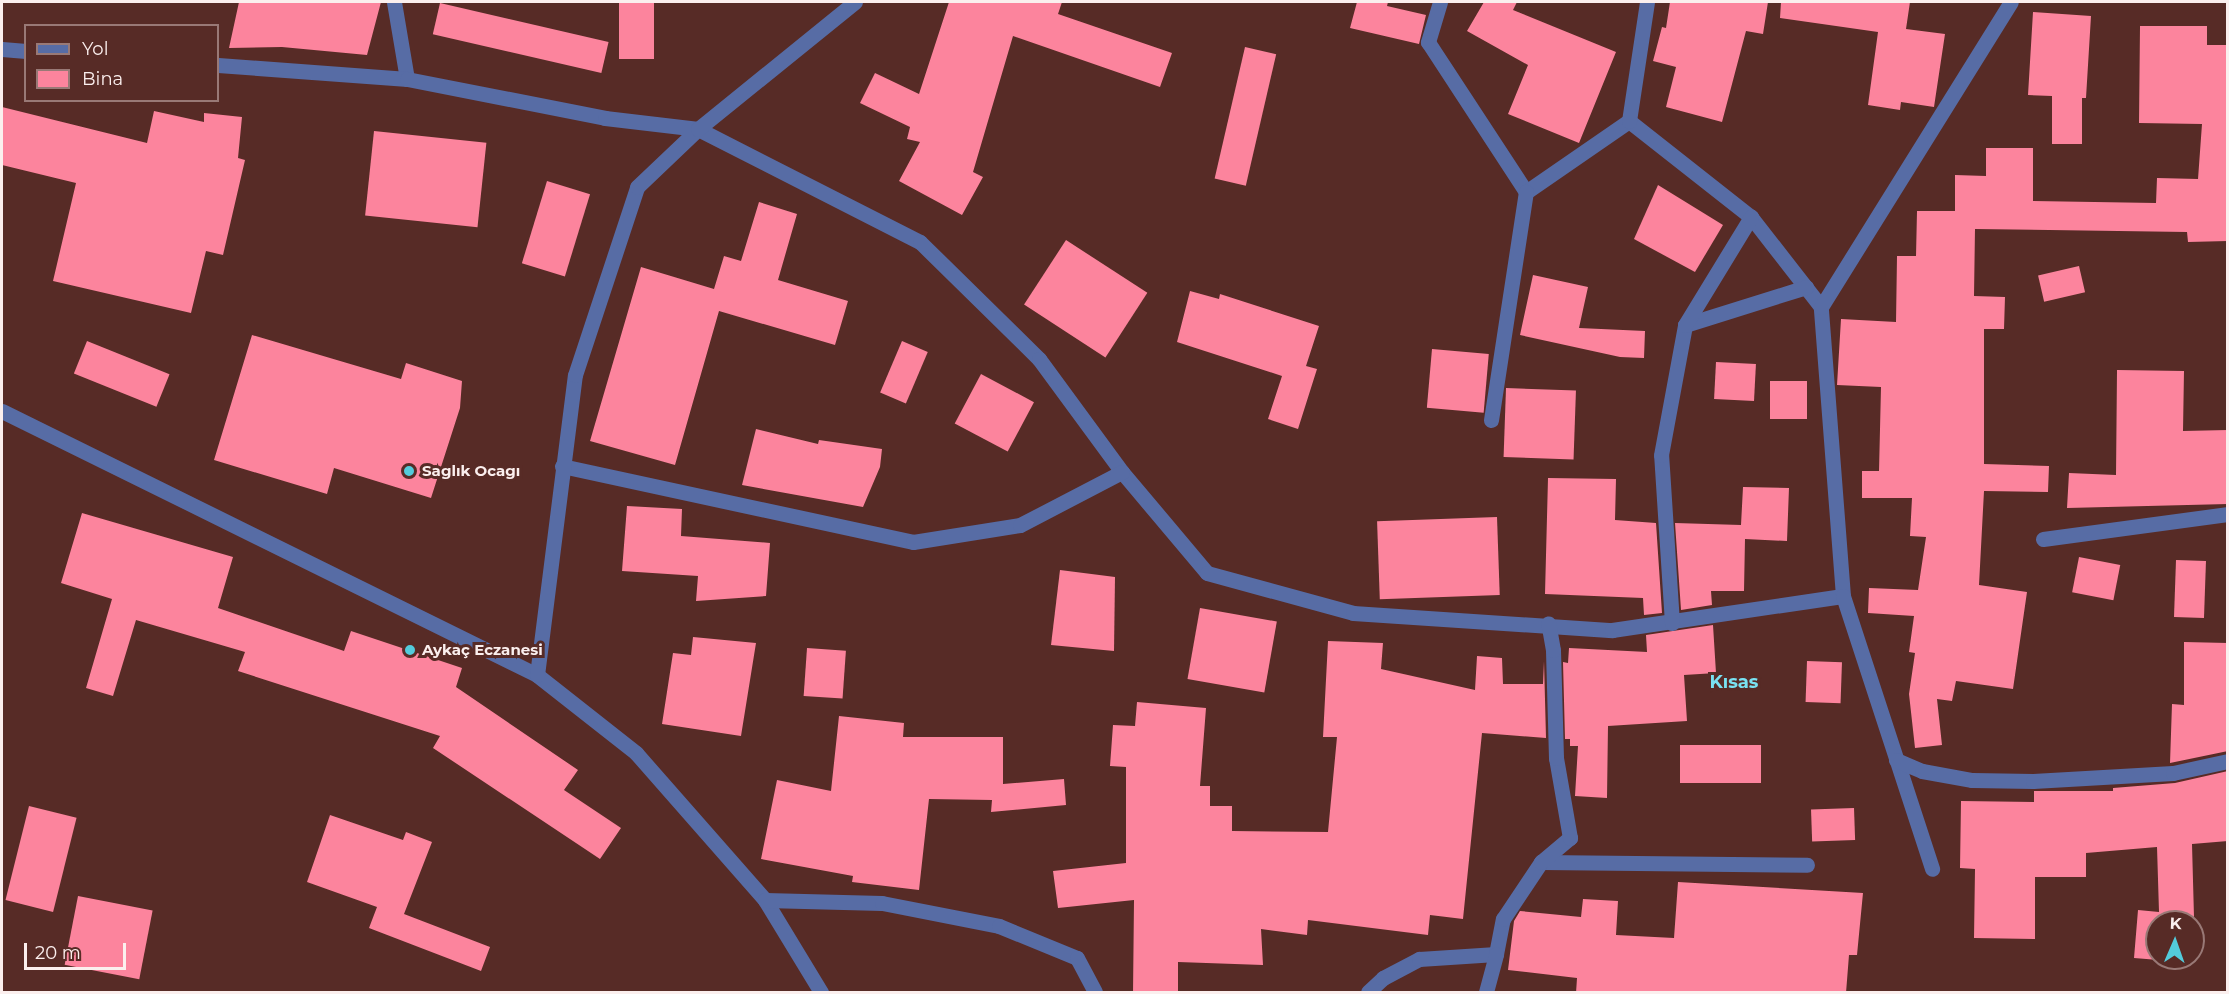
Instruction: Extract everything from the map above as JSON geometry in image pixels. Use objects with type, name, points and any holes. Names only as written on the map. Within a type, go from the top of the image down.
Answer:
[{"type":"street","points":[[394,2],[407,79]]},
{"type":"street","points":[[537,675],[575,375],[637,187],[698,129],[855,2]]},
{"type":"street","points":[[1440,2],[1428,42],[1526,192],[1491,420]]},
{"type":"street","points":[[1526,192],[1629,121],[1647,2]]},
{"type":"street","points":[[1821,307],[2011,2]]},
{"type":"street","points":[[2,49],[24,51]]},
{"type":"street","points":[[219,65],[407,79],[605,118],[698,129],[920,242],[1039,359],[1122,472],[1208,573],[1353,612],[1548,623],[1612,630],[1843,596]]},
{"type":"street","points":[[1629,121],[1751,217],[1821,307],[1843,596],[1932,869]]},
{"type":"street","points":[[1672,622],[1661,455],[1685,325],[1751,217]]},
{"type":"street","points":[[1685,325],[1806,287]]},
{"type":"street","points":[[2,411],[537,675],[636,753],[765,900],[821,993]]},
{"type":"street","points":[[562,466],[913,543],[1020,525],[1122,472]]},
{"type":"street","points":[[2043,539],[2228,514]]},
{"type":"street","points":[[1485,993],[1503,919],[1541,862],[1570,838],[1556,758],[1553,650],[1548,623]]},
{"type":"street","points":[[1896,760],[1922,771],[1972,780],[2033,781],[2173,773],[2228,761]]},
{"type":"street","points":[[1541,862],[1807,865]]},
{"type":"street","points":[[765,900],[882,903],[999,926],[1077,958],[1095,993]]},
{"type":"street","points":[[1368,993],[1383,978],[1419,959],[1496,954]]},
{"type":"building","points":[[239,2],[381,2],[367,55],[282,47],[229,48]]},
{"type":"building","points":[[619,2],[654,2],[654,59],[619,59]]},
{"type":"building","points":[[949,2],[1062,2],[1058,14],[1172,53],[1160,87],[1013,36],[973,172],[983,177],[962,215],[899,181],[920,142],[907,139],[910,127],[860,103],[875,73],[919,94]]},
{"type":"building","points":[[1357,2],[1388,2],[1387,6],[1426,15],[1419,44],[1350,28]]},
{"type":"building","points":[[1484,2],[1517,2],[1513,10],[1616,52],[1579,143],[1508,114],[1528,65],[1467,31]]},
{"type":"building","points":[[1670,2],[1768,2],[1763,34],[1746,31],[1722,122],[1666,107],[1676,67],[1653,61],[1662,27],[1666,28]]},
{"type":"building","points":[[1781,2],[1910,2],[1906,29],[1945,34],[1934,107],[1901,102],[1900,110],[1868,105],[1878,32],[1780,18]]},
{"type":"building","points":[[440,3],[609,42],[601,73],[433,34]]},
{"type":"building","points":[[2033,12],[2091,16],[2086,98],[2082,98],[2082,144],[2052,144],[2052,96],[2028,95]]},
{"type":"building","points":[[2140,26],[2207,26],[2207,45],[2228,45],[2228,241],[2188,242],[2187,232],[1975,229],[1974,296],[2005,297],[2004,329],[1984,329],[1984,464],[2049,466],[2048,492],[1984,491],[1979,585],[2027,592],[2013,689],[1956,681],[1952,701],[1937,699],[1942,745],[1915,748],[1909,694],[1915,653],[1909,652],[1914,616],[1868,613],[1869,588],[1918,590],[1926,537],[1910,536],[1912,498],[1862,498],[1862,471],[1879,471],[1881,387],[1837,385],[1841,319],[1896,322],[1897,256],[1916,256],[1917,211],[1955,211],[1955,175],[1986,176],[1986,148],[2033,148],[2033,201],[2156,203],[2157,178],[2198,179],[2202,124],[2139,123]]},
{"type":"building","points":[[1245,47],[1276,54],[1246,186],[1215,179]]},
{"type":"building","points":[[2,107],[147,143],[154,111],[204,122],[204,113],[242,117],[238,158],[245,160],[223,255],[206,251],[191,313],[53,281],[76,183],[2,165]]},
{"type":"building","points":[[374,131],[486,143],[477,227],[365,216]]},
{"type":"building","points":[[547,181],[590,194],[565,276],[522,263]]},
{"type":"building","points":[[1658,185],[1723,225],[1695,272],[1634,239]]},
{"type":"building","points":[[759,202],[797,214],[778,280],[848,301],[835,345],[719,311],[675,465],[590,441],[641,267],[714,289],[724,256],[741,261]]},
{"type":"building","points":[[1066,240],[1147,293],[1105,357],[1024,305]]},
{"type":"building","points":[[2079,266],[2085,292],[2044,302],[2038,275]]},
{"type":"building","points":[[1533,275],[1588,287],[1579,328],[1645,331],[1644,358],[1620,357],[1520,335]]},
{"type":"building","points":[[1190,291],[1219,299],[1220,294],[1319,326],[1306,366],[1317,369],[1298,429],[1268,419],[1282,376],[1177,342]]},
{"type":"building","points":[[252,335],[401,379],[406,363],[462,381],[460,408],[431,498],[334,468],[327,494],[214,460]]},
{"type":"building","points":[[87,341],[170,374],[156,407],[74,373]]},
{"type":"building","points":[[902,341],[928,352],[906,403],[880,393]]},
{"type":"building","points":[[1432,349],[1489,354],[1484,413],[1427,408]]},
{"type":"building","points":[[1716,362],[1756,364],[1754,401],[1714,399]]},
{"type":"building","points":[[2117,370],[2184,371],[2183,431],[2228,430],[2228,504],[2067,508],[2069,473],[2116,475]]},
{"type":"building","points":[[981,374],[1034,402],[1008,452],[955,423]]},
{"type":"building","points":[[1770,381],[1807,381],[1807,419],[1770,419]]},
{"type":"building","points":[[1506,388],[1576,390],[1574,459],[1504,457]]},
{"type":"building","points":[[756,429],[818,444],[819,440],[882,449],[880,467],[863,507],[742,485]]},
{"type":"building","points":[[1548,478],[1616,479],[1615,520],[1656,523],[1662,613],[1644,615],[1643,598],[1545,594]]},
{"type":"building","points":[[1743,487],[1789,488],[1787,541],[1745,539],[1744,591],[1711,591],[1712,605],[1681,610],[1675,523],[1741,525]]},
{"type":"building","points":[[627,506],[682,509],[681,536],[770,543],[766,596],[696,601],[698,576],[622,571]]},
{"type":"building","points":[[82,513],[233,557],[218,608],[344,651],[351,631],[462,668],[456,687],[578,770],[564,790],[621,828],[600,859],[433,748],[440,736],[238,671],[245,652],[136,620],[113,696],[86,688],[112,599],[61,583]]},
{"type":"building","points":[[1497,517],[1500,595],[1380,599],[1377,521]]},
{"type":"building","points":[[2079,557],[2120,565],[2113,600],[2072,592]]},
{"type":"building","points":[[2176,560],[2206,561],[2204,618],[2174,617]]},
{"type":"building","points":[[1060,570],[1115,577],[1114,651],[1051,645]]},
{"type":"building","points":[[1200,608],[1277,622],[1264,692],[1187,679]]},
{"type":"building","points":[[1713,625],[1716,673],[1684,675],[1687,721],[1608,726],[1607,798],[1575,796],[1578,746],[1570,746],[1570,739],[1565,739],[1563,662],[1568,663],[1569,648],[1647,652],[1646,635]]},
{"type":"building","points":[[693,637],[756,643],[741,736],[662,724],[673,653],[691,655]]},
{"type":"building","points":[[1328,641],[1383,643],[1381,669],[1475,690],[1477,656],[1502,658],[1503,684],[1543,684],[1544,661],[1546,738],[1482,733],[1463,919],[1430,915],[1428,935],[1308,920],[1307,935],[1261,929],[1263,965],[1178,962],[1178,993],[1133,993],[1134,900],[1058,908],[1053,871],[1126,863],[1126,767],[1110,766],[1113,725],[1135,726],[1137,702],[1206,708],[1200,786],[1210,786],[1210,806],[1232,806],[1232,831],[1328,832],[1337,737],[1323,737]]},
{"type":"building","points":[[2184,642],[2228,643],[2228,751],[2170,763],[2172,704],[2184,705]]},
{"type":"building","points":[[807,648],[846,651],[843,699],[804,696]]},
{"type":"building","points":[[1807,661],[1842,662],[1841,703],[1806,702]]},
{"type":"building","points":[[839,716],[904,723],[903,737],[1003,737],[1003,784],[1064,779],[1066,805],[991,812],[992,800],[929,799],[919,890],[852,882],[853,876],[761,859],[777,780],[831,791]]},
{"type":"building","points":[[1680,745],[1761,745],[1761,783],[1680,783]]},
{"type":"building","points":[[2228,771],[2228,841],[2192,844],[2194,910],[2159,910],[2157,847],[2086,853],[2086,877],[2035,877],[2035,939],[1974,938],[1975,869],[1960,868],[1961,801],[2034,802],[2034,791],[2113,791],[2113,788],[2175,783]]},
{"type":"building","points":[[29,806],[77,818],[53,912],[6,900]]},
{"type":"building","points":[[1854,808],[1855,840],[1812,841],[1811,810]]},
{"type":"building","points":[[330,815],[403,840],[406,832],[432,842],[404,914],[490,947],[481,971],[369,928],[377,907],[307,882]]},
{"type":"building","points":[[1678,882],[1863,893],[1857,955],[1849,955],[1846,993],[1576,993],[1577,978],[1508,970],[1514,921],[1520,911],[1581,917],[1583,899],[1618,901],[1616,935],[1674,938]]},
{"type":"building","points":[[78,896],[153,911],[139,979],[65,965]]},
{"type":"building","points":[[2138,910],[2145,911],[2145,959],[2134,958]]},
{"type":"place","name":"Saglık Ocagı","points":[[409,471]]},
{"type":"place","name":"Aykaç Eczanesi","points":[[410,650]]},
{"type":"district","name":"Kısas","points":[[1734,682]]}]
